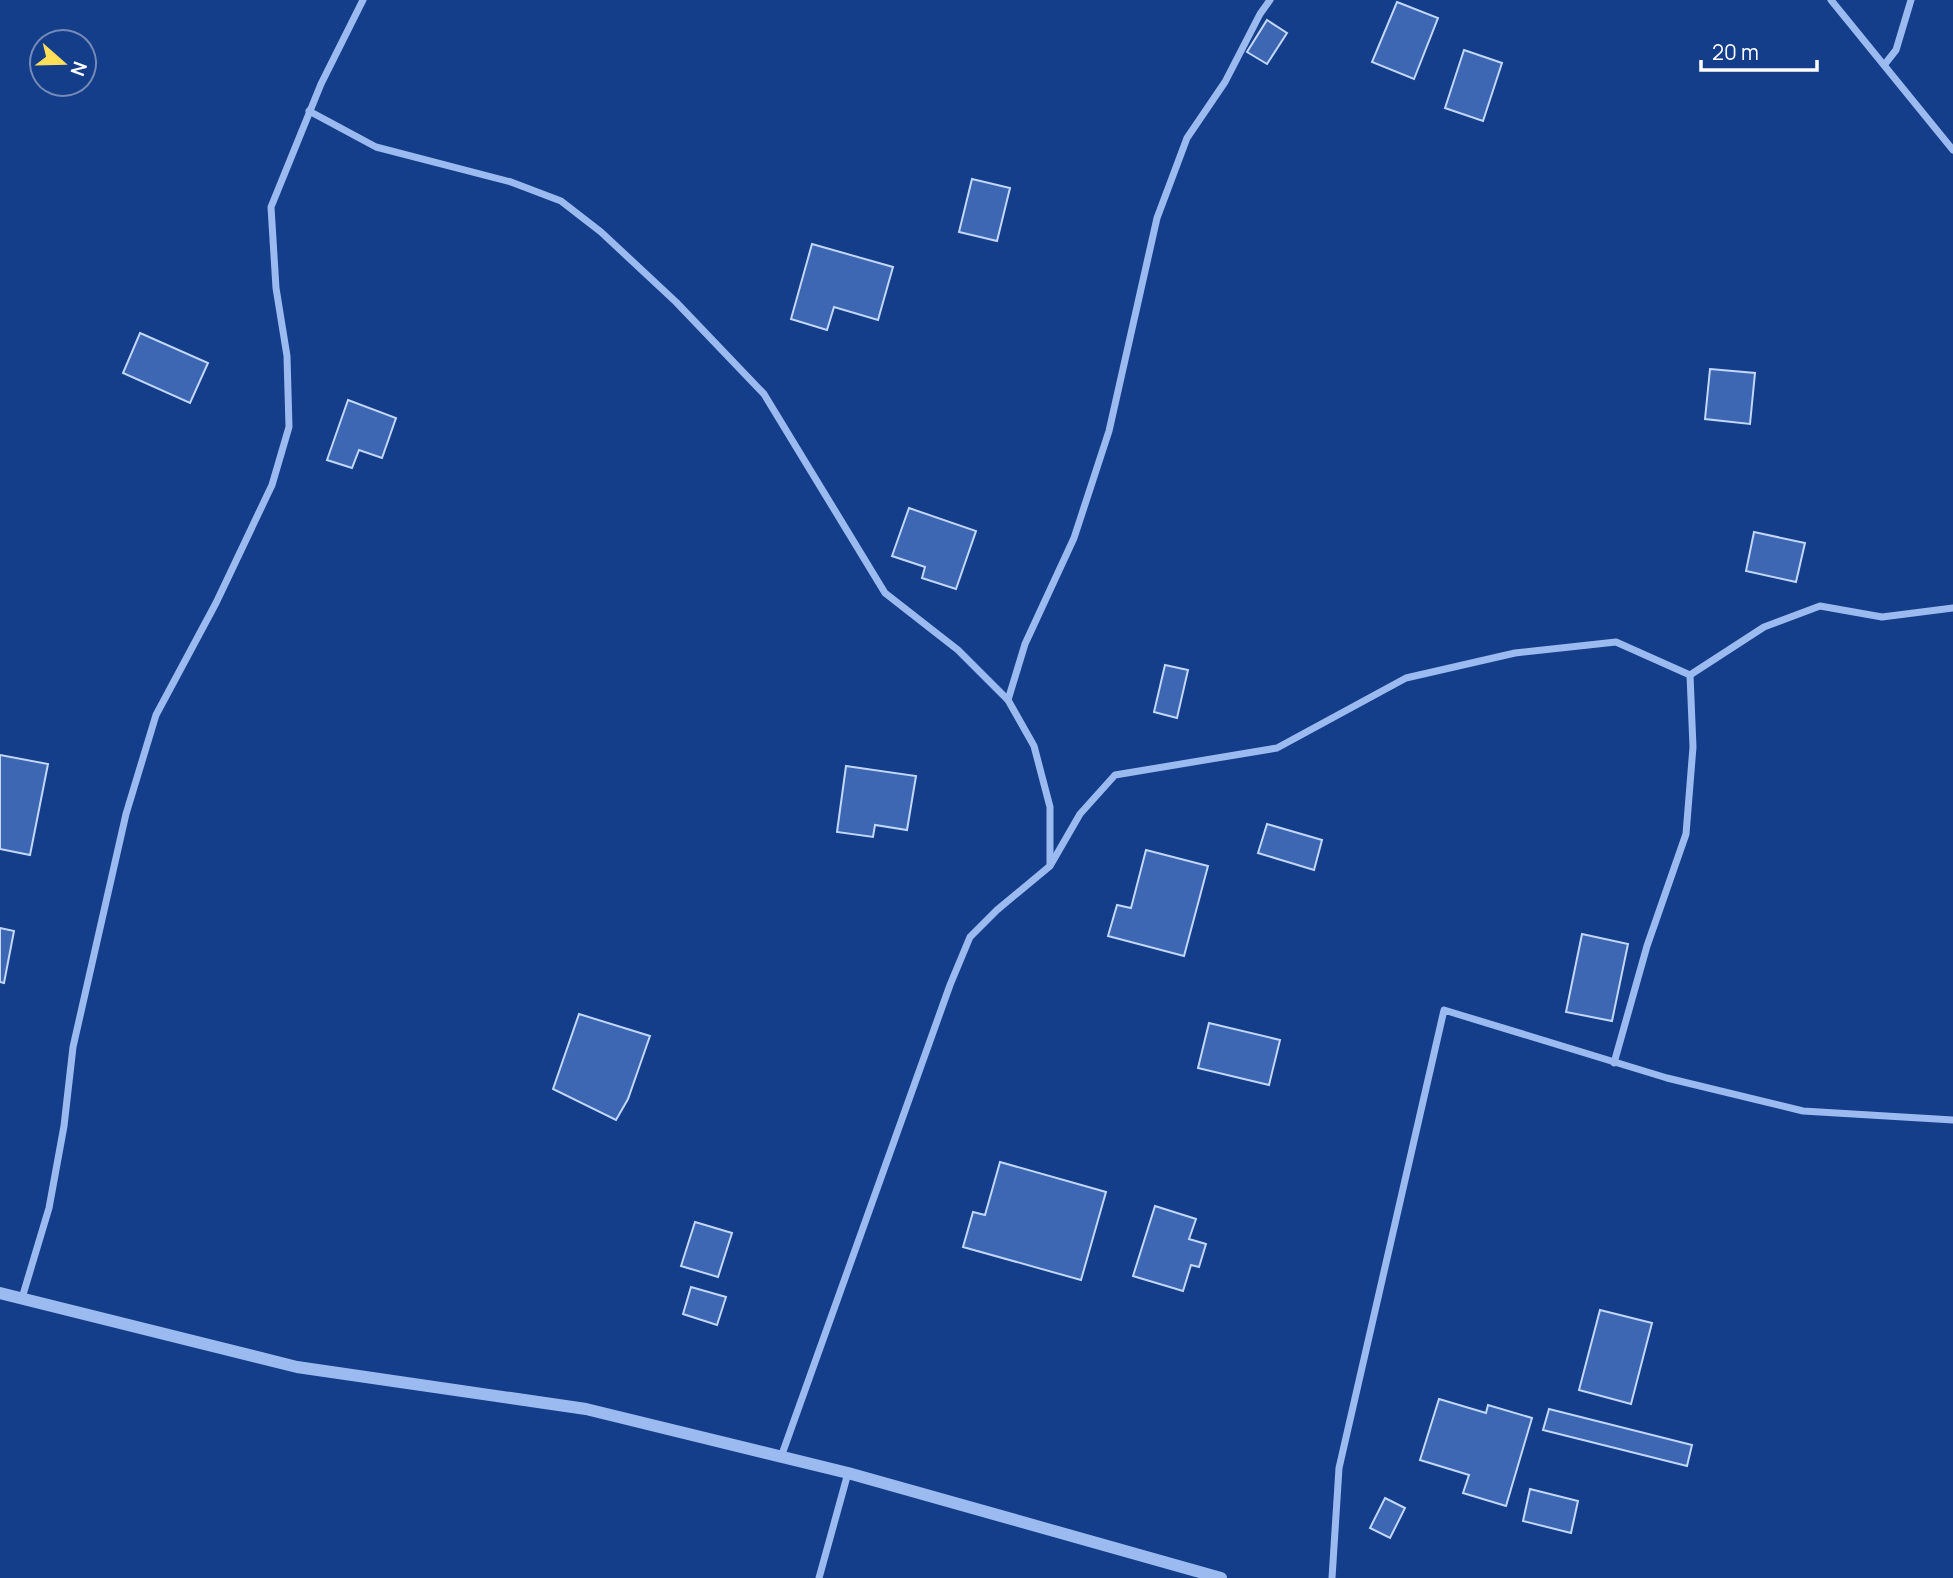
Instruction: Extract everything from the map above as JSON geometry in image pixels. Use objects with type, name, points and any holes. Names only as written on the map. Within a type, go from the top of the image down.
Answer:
[{"type":"street","points":[[22,1298],[49,1208],[64,1126],[73,1047],[125,814],[156,715],[216,603],[272,485],[289,427],[287,356],[276,288],[271,206],[309,111],[363,0]]},
{"type":"street","points":[[1008,700],[1025,644],[1074,538],[1109,431],[1157,218],[1186,138],[1226,82],[1260,14],[1270,0]]},
{"type":"street","points":[[1832,0],[1953,150]]},
{"type":"street","points":[[1885,64],[1896,50],[1911,0]]},
{"type":"street","points":[[309,111],[376,147],[511,182],[561,201],[601,232],[676,302],[764,394],[886,593],[958,650],[1008,700],[1034,746],[1050,807],[1051,866]]},
{"type":"street","points":[[1690,675],[1764,627],[1820,606],[1882,617],[1953,608]]},
{"type":"street","points":[[781,1458],[950,985],[970,937],[997,910],[1051,866],[1080,814],[1115,775],[1277,748],[1406,678],[1515,653],[1616,642],[1690,675]]},
{"type":"street","points":[[1614,1063],[1647,946],[1686,834],[1693,747],[1690,675]]},
{"type":"street","points":[[1332,1578],[1339,1468],[1444,1010],[1614,1063],[1803,1111],[1953,1121]]},
{"type":"street","points":[[0,1293],[296,1367],[586,1409],[848,1473],[1221,1578]]},
{"type":"street","points":[[819,1578],[848,1473]]},
{"type":"building","points":[[1397,2],[1438,18],[1414,79],[1372,62]]},
{"type":"building","points":[[1267,20],[1287,33],[1267,64],[1247,52]]},
{"type":"building","points":[[1464,50],[1502,63],[1483,121],[1445,108]]},
{"type":"building","points":[[972,179],[1010,188],[997,241],[959,232]]},
{"type":"building","points":[[812,244],[893,267],[878,320],[834,307],[827,330],[791,319]]},
{"type":"building","points":[[140,333],[208,363],[190,403],[123,373]]},
{"type":"building","points":[[1710,369],[1755,373],[1750,424],[1705,419]]},
{"type":"building","points":[[348,400],[396,418],[382,458],[359,450],[352,468],[327,460]]},
{"type":"building","points":[[909,508],[976,531],[956,589],[922,578],[925,567],[892,556]]},
{"type":"building","points":[[1754,532],[1805,543],[1796,582],[1746,571]]},
{"type":"building","points":[[1165,665],[1188,670],[1177,718],[1154,712]]},
{"type":"building","points":[[0,755],[48,764],[30,855],[0,849]]},
{"type":"building","points":[[846,766],[916,776],[907,830],[875,825],[873,837],[837,832]]},
{"type":"building","points":[[1267,824],[1322,840],[1314,870],[1258,853]]},
{"type":"building","points":[[1146,850],[1208,866],[1184,956],[1108,936],[1117,905],[1131,908]]},
{"type":"building","points":[[0,928],[14,931],[4,983],[0,982]]},
{"type":"building","points":[[1582,934],[1628,944],[1612,1021],[1566,1012]]},
{"type":"building","points":[[579,1014],[650,1036],[628,1099],[616,1120],[553,1089]]},
{"type":"building","points":[[1209,1023],[1280,1040],[1269,1085],[1198,1068]]},
{"type":"building","points":[[1000,1162],[1106,1192],[1081,1280],[963,1247],[973,1212],[985,1215]]},
{"type":"building","points":[[1155,1206],[1196,1219],[1189,1239],[1206,1244],[1199,1267],[1191,1265],[1183,1291],[1133,1276]]},
{"type":"building","points":[[695,1222],[732,1233],[718,1277],[681,1266]]},
{"type":"building","points":[[691,1287],[726,1297],[717,1325],[683,1314]]},
{"type":"building","points":[[1600,1310],[1652,1323],[1631,1404],[1579,1390]]},
{"type":"building","points":[[1439,1399],[1486,1413],[1488,1405],[1532,1418],[1506,1506],[1463,1493],[1469,1475],[1420,1460]]},
{"type":"building","points":[[1549,1409],[1692,1445],[1687,1466],[1543,1430]]},
{"type":"building","points":[[1530,1489],[1578,1501],[1571,1533],[1523,1521]]},
{"type":"building","points":[[1385,1498],[1405,1508],[1390,1538],[1370,1528]]}]
